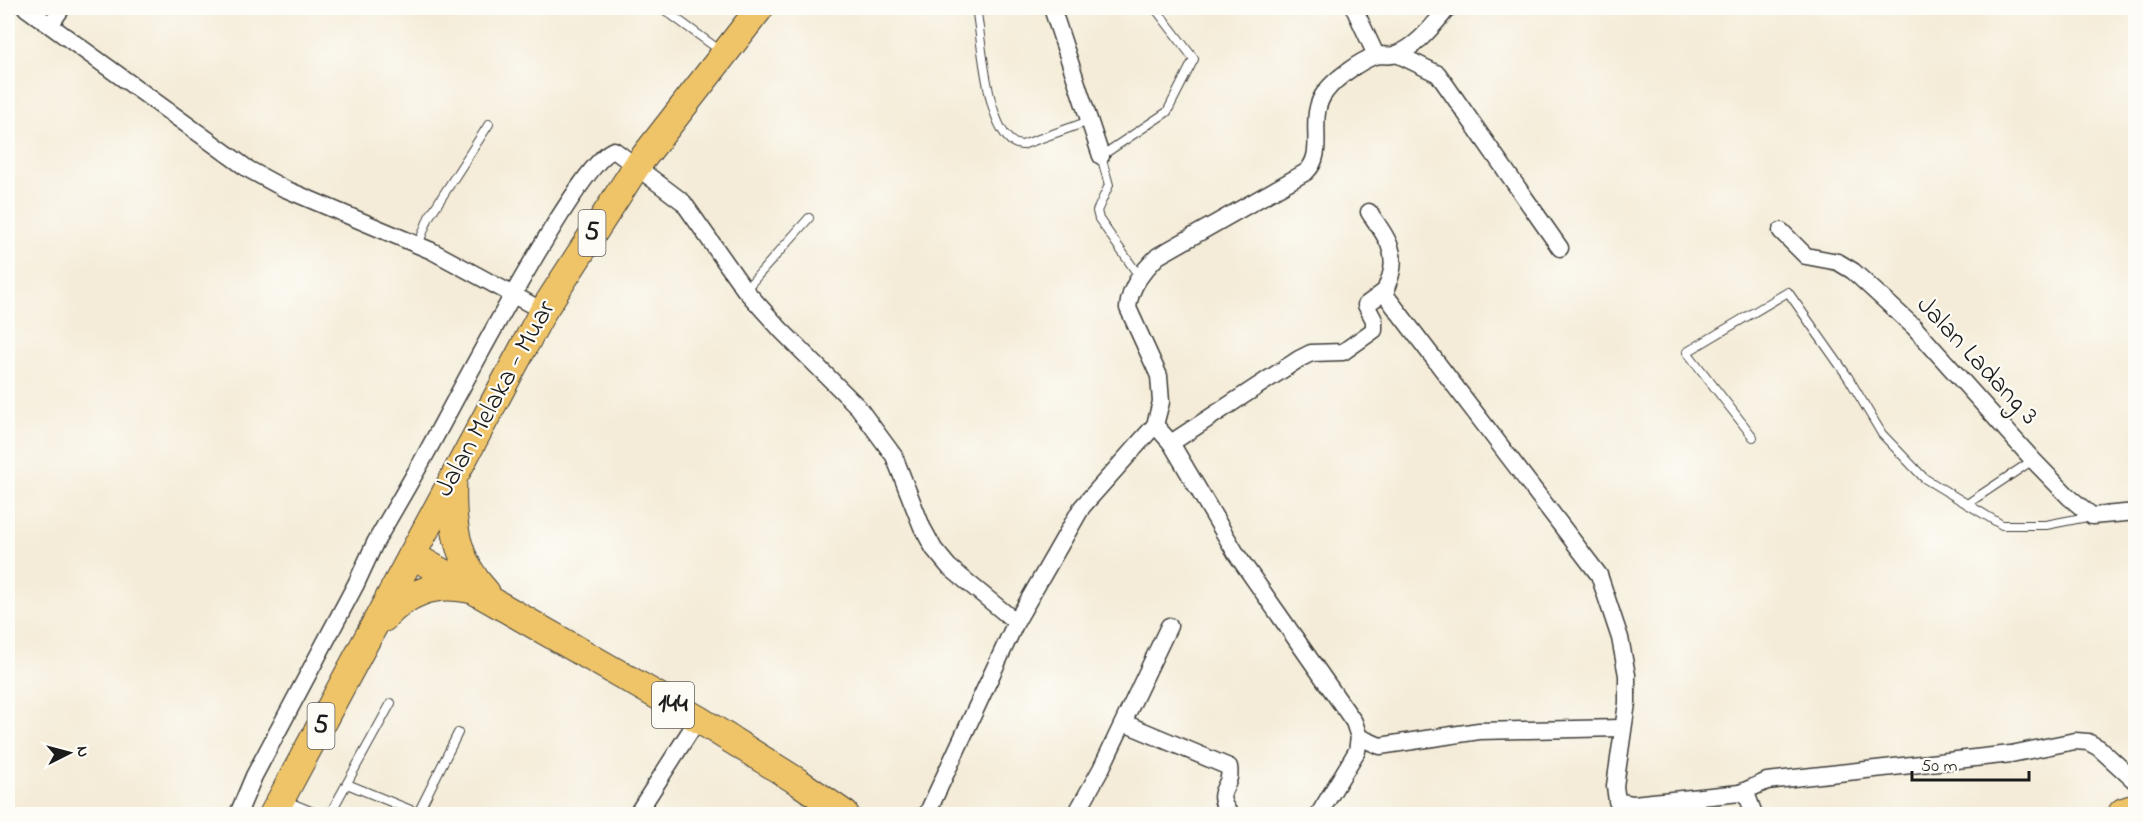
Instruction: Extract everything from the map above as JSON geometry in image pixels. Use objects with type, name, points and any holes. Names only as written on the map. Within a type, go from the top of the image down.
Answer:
[{"type":"main road","name":"Jalan Melaka - Muar","points":[[277,807],[543,311],[636,167],[723,52],[760,8]]},
{"type":"main road","points":[[453,477],[453,521],[456,542],[473,578],[485,596]]},
{"type":"main road","name":"144","points":[[412,555],[698,719],[845,814]]},
{"type":"main road","points":[[369,637],[385,616],[412,595],[429,588],[447,586],[485,596]]},
{"type":"street","points":[[26,8],[248,169],[283,189],[418,245],[543,311]]},
{"type":"street","points":[[50,25],[62,8]]},
{"type":"street","points":[[1052,8],[1101,156]]},
{"type":"street","points":[[1354,8],[1376,56]]},
{"type":"street","points":[[927,814],[1016,622],[1082,507],[1155,425],[1161,402],[1159,376],[1128,308],[1129,298],[1139,276],[1164,253],[1312,166],[1316,157],[1315,119],[1322,98],[1339,79],[1376,56],[1397,54],[1419,40],[1448,8]]},
{"type":"street","points":[[1397,54],[1408,62],[1438,74],[1560,248]]},
{"type":"street","points":[[238,814],[254,776],[356,584],[375,543],[544,241],[599,161],[608,152],[615,150],[669,190],[689,209],[745,290],[781,330],[858,407],[894,456],[922,527],[934,549],[949,567],[1016,622]]},
{"type":"street","points":[[1171,442],[1299,359],[1311,353],[1343,352],[1374,330],[1374,320],[1366,305],[1385,291],[1393,262],[1390,244],[1369,212]]},
{"type":"street","name":"Jalan Ladang 3","points":[[1781,231],[1806,256],[1838,262],[1853,271],[1914,327],[2033,460],[2069,497],[2092,516]]},
{"type":"street","points":[[1385,291],[1397,314],[1599,574],[1620,638],[1627,675],[1626,704],[1615,786],[1617,801],[1633,804],[1740,793],[1767,781],[2012,754],[2075,741],[2088,742],[2114,762],[2132,806]]},
{"type":"street","points":[[1155,425],[1171,442],[1217,525],[1354,722],[1359,737],[1357,751],[1319,814]]},
{"type":"street","points":[[2092,516],[2136,512]]},
{"type":"street","points":[[1076,814],[1124,723],[1169,626]]},
{"type":"street","points":[[637,814],[698,719]]},
{"type":"street","points":[[1124,723],[1229,767],[1230,773],[1220,796],[1221,802],[1230,814]]},
{"type":"street","points":[[1359,737],[1380,746],[1479,731],[1621,728]]},
{"type":"street","points":[[1740,793],[1748,798],[1754,814]]},
{"type":"lane","points":[[662,8],[723,52]]},
{"type":"lane","points":[[976,8],[992,105],[1008,140],[1015,145],[1022,145],[1089,121]]},
{"type":"lane","points":[[1139,276],[1099,219],[1097,211],[1109,185],[1101,156],[1167,112],[1194,59],[1155,8]]},
{"type":"lane","points":[[418,245],[429,217],[489,124]]},
{"type":"lane","points":[[745,290],[809,218]]},
{"type":"lane","points":[[1753,437],[1687,352],[1788,292],[1848,377],[1882,434],[1924,478],[2002,525],[2046,525],[2092,516]]},
{"type":"lane","points":[[1968,504],[2033,460]]},
{"type":"lane","points":[[330,814],[391,703]]},
{"type":"lane","points":[[347,784],[418,813],[458,733]]},
{"type":"lane","points":[[277,807],[318,814]]}]
